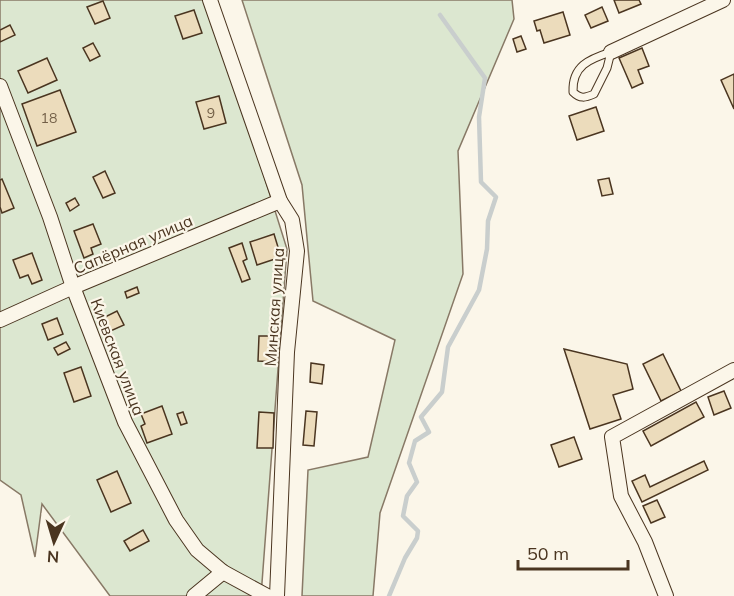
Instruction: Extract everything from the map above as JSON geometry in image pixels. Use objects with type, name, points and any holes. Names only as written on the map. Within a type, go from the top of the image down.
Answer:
[{"type":"street","name":"Минская улица","points":[[210,0],[280,201],[292,220],[297,251],[287,352],[277,596]]},
{"type":"street","points":[[611,52],[723,0]]},
{"type":"street","name":"Киевская улица","points":[[0,87],[125,422],[171,510],[197,550],[223,572],[267,596]]},
{"type":"street","name":"Сапёрная улица","points":[[0,320],[73,287],[280,201]]},
{"type":"street","points":[[666,596],[645,542],[621,496],[612,437],[734,370]]},
{"type":"street","points":[[194,596],[223,572]]},
{"type":"lane","points":[[611,52],[607,68],[594,94],[586,98],[578,97],[573,92],[572,82],[580,67],[592,58],[611,52]]},
{"type":"green space","points":[[0,0],[209,0],[287,249],[261,596],[110,596],[42,504],[35,557],[21,495],[0,480]]},
{"type":"green space","points":[[242,0],[512,0],[514,19],[458,151],[463,274],[380,513],[373,596],[302,596],[308,470],[368,457],[395,340],[313,301],[302,185]]},
{"type":"building","points":[[614,0],[639,0],[641,4],[619,13]]},
{"type":"building","points":[[103,1],[110,18],[95,24],[87,7]]},
{"type":"building","points":[[602,7],[608,21],[591,28],[585,15]]},
{"type":"building","points":[[194,10],[202,33],[183,39],[175,16]]},
{"type":"building","points":[[563,12],[570,35],[544,43],[534,21]]},
{"type":"building","points":[[10,25],[15,35],[0,42],[0,30]]},
{"type":"building","points":[[521,36],[526,49],[517,52],[513,39]]},
{"type":"building","points":[[93,43],[100,56],[90,61],[83,48]]},
{"type":"building","points":[[642,48],[649,66],[638,70],[643,83],[632,88],[619,58]]},
{"type":"building","points":[[47,58],[57,80],[28,93],[18,71]]},
{"type":"building","points":[[734,74],[734,109],[721,80]]},
{"type":"building","points":[[60,90],[76,132],[37,146],[22,104]]},
{"type":"building","points":[[219,96],[226,123],[204,129],[196,102]]},
{"type":"building","points":[[596,107],[604,131],[577,140],[569,116]]},
{"type":"building","points":[[105,171],[115,193],[103,198],[93,177]]},
{"type":"building","points":[[609,178],[613,194],[602,196],[598,180]]},
{"type":"building","points":[[2,179],[14,208],[2,213],[0,180]]},
{"type":"building","points":[[75,198],[79,205],[70,211],[66,203]]},
{"type":"building","points":[[93,224],[101,244],[91,248],[93,254],[84,258],[74,231]]},
{"type":"building","points":[[274,234],[281,257],[257,265],[250,242]]},
{"type":"building","points":[[242,243],[247,259],[243,261],[250,279],[242,282],[229,248]]},
{"type":"building","points":[[32,253],[42,280],[32,284],[28,275],[20,278],[13,260]]},
{"type":"building","points":[[137,287],[139,293],[127,298],[125,292]]},
{"type":"building","points":[[117,311],[124,325],[106,333],[99,320]]},
{"type":"building","points":[[57,318],[63,334],[48,340],[42,324]]},
{"type":"building","points":[[259,336],[278,336],[277,362],[258,361]]},
{"type":"building","points":[[66,342],[70,349],[58,355],[54,348]]},
{"type":"building","points":[[564,349],[627,364],[633,389],[613,395],[621,419],[590,429]]},
{"type":"building","points":[[663,354],[681,391],[661,401],[643,364]]},
{"type":"building","points":[[311,363],[324,365],[322,384],[310,382]]},
{"type":"building","points":[[81,367],[91,396],[74,402],[64,373]]},
{"type":"building","points":[[724,391],[731,408],[714,415],[708,397]]},
{"type":"building","points":[[696,402],[704,417],[651,446],[643,431]]},
{"type":"building","points":[[162,406],[172,434],[147,443],[141,426],[145,424],[141,414]]},
{"type":"building","points":[[306,411],[317,412],[314,446],[303,445]]},
{"type":"building","points":[[183,412],[187,423],[181,425],[177,414]]},
{"type":"building","points":[[259,412],[274,413],[273,448],[257,448]]},
{"type":"building","points":[[574,437],[582,459],[559,467],[551,445]]},
{"type":"building","points":[[704,461],[708,470],[642,502],[632,481],[645,475],[650,487]]},
{"type":"building","points":[[117,471],[131,503],[111,512],[97,480]]},
{"type":"building","points":[[657,500],[665,517],[651,523],[643,506]]},
{"type":"building","points":[[143,530],[149,541],[130,551],[124,541]]},
{"type":"waterway","points":[[389,596],[405,558],[417,538],[418,531],[403,516],[407,496],[417,482],[409,463],[415,441],[429,432],[421,417],[442,392],[448,347],[479,290],[487,249],[488,221],[496,197],[481,182],[479,117],[485,78],[440,15]]}]
